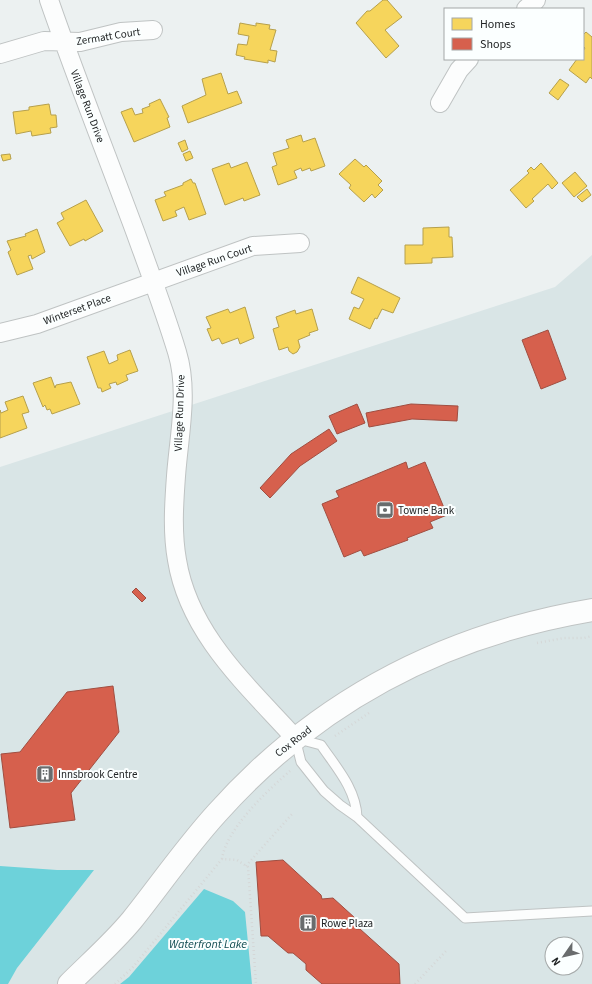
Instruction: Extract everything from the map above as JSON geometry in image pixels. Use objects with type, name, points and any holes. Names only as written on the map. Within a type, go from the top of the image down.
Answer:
[{"type":"main road","name":"Cox Road","points":[[69,984],[131,921],[196,838],[226,803],[260,768],[295,738],[368,688],[415,664],[460,644],[508,628],[557,616],[592,610]]},
{"type":"street","name":"Village Run Drive","points":[[48,0],[153,282],[177,352],[182,381],[182,404],[175,493],[174,536],[177,561],[184,590],[202,629],[213,646],[227,664],[295,738]]},
{"type":"street","points":[[527,8],[536,0]]},
{"type":"street","name":"Zermatt Court","points":[[0,54],[44,41],[80,42],[121,32],[153,30]]},
{"type":"street","points":[[440,103],[458,70],[468,60]]},
{"type":"street","name":"Village Run Court","points":[[153,282],[253,246],[300,243]]},
{"type":"street","name":"Winterset Place","points":[[0,333],[37,324],[153,282]]},
{"type":"lane","points":[[357,816],[356,803],[322,745],[295,738],[301,762],[324,792],[357,816],[465,918],[592,911]]},
{"type":"path","points":[[535,643],[564,638],[584,638],[592,636]]},
{"type":"path","points":[[322,745],[373,710]]},
{"type":"path","points":[[115,984],[132,967],[222,859],[223,850],[228,840],[253,807],[301,762]]},
{"type":"path","points":[[246,866],[292,814]]},
{"type":"path","points":[[222,859],[237,860],[248,867],[256,984]]},
{"type":"path","points":[[416,984],[447,950]]},
{"type":"shaded area","points":[[592,255],[592,984],[0,984],[0,467],[555,287]]},
{"type":"water","points":[[0,866],[57,870],[94,870],[17,968],[8,984],[0,984]]},
{"type":"water","name":"Waterfront Lake","points":[[204,889],[233,901],[245,912],[252,984],[120,984],[129,977]]},
{"type":"building: Homes","points":[[383,0],[387,0],[402,17],[385,30],[399,46],[386,58],[356,23],[367,11],[370,11]]},
{"type":"building: Homes","points":[[240,23],[256,26],[256,23],[270,25],[269,29],[276,30],[270,50],[277,51],[275,62],[268,60],[268,63],[244,59],[245,57],[236,55],[238,44],[247,45],[249,36],[238,34]]},
{"type":"building: Homes","points":[[586,32],[592,37],[592,79],[590,77],[586,83],[569,70],[576,60],[584,60],[584,34]]},
{"type":"building: Homes","points":[[221,73],[228,94],[237,91],[242,103],[188,123],[182,106],[206,95],[202,79]]},
{"type":"building: Homes","points":[[560,79],[569,85],[558,100],[549,93]]},
{"type":"building: Homes","points":[[160,99],[169,117],[167,118],[170,127],[134,142],[121,112],[132,108],[135,115],[143,113],[142,109],[150,106],[149,104]]},
{"type":"building: Homes","points":[[49,104],[51,115],[56,115],[57,127],[50,128],[51,133],[32,136],[31,131],[16,134],[13,112],[29,110],[29,107]]},
{"type":"building: Homes","points":[[301,135],[303,142],[315,138],[325,166],[311,171],[310,168],[302,171],[301,168],[294,171],[297,178],[278,185],[272,167],[277,165],[273,153],[289,148],[286,140]]},
{"type":"building: Homes","points":[[185,140],[188,149],[182,152],[178,143]]},
{"type":"building: Homes","points":[[190,151],[193,158],[186,161],[183,154]]},
{"type":"building: Homes","points":[[10,154],[11,159],[3,161],[1,155]]},
{"type":"building: Homes","points":[[355,159],[364,167],[366,165],[382,181],[378,185],[383,190],[375,198],[372,194],[364,202],[349,188],[351,185],[339,174]]},
{"type":"building: Homes","points":[[247,162],[260,195],[244,201],[243,198],[225,205],[212,169],[229,163],[231,168]]},
{"type":"building: Homes","points":[[541,163],[558,183],[552,189],[548,184],[532,199],[534,201],[526,208],[510,190],[529,173],[527,171],[531,167],[534,170]]},
{"type":"building: Homes","points":[[575,172],[587,186],[574,197],[562,183]]},
{"type":"building: Homes","points":[[191,179],[193,183],[195,183],[206,214],[189,220],[184,207],[175,211],[177,216],[163,221],[155,200],[166,196],[164,192],[183,185],[183,183]]},
{"type":"building: Homes","points":[[587,189],[591,195],[582,202],[577,197]]},
{"type":"building: Homes","points":[[86,200],[103,231],[85,241],[84,239],[70,246],[57,223],[64,219],[61,213]]},
{"type":"building: Homes","points":[[449,227],[449,237],[452,237],[453,257],[432,258],[432,263],[405,264],[405,245],[423,245],[423,228]]},
{"type":"building: Homes","points":[[37,229],[45,252],[32,259],[31,255],[28,256],[33,269],[17,275],[8,252],[11,250],[7,241],[26,236],[25,234]]},
{"type":"building: Homes","points":[[358,277],[400,298],[393,313],[382,309],[377,319],[375,318],[370,329],[349,319],[354,307],[359,309],[364,299],[351,293]]},
{"type":"building: Homes","points":[[245,307],[254,338],[240,344],[238,338],[222,344],[219,338],[212,341],[207,329],[211,328],[206,317],[228,309],[230,313]]},
{"type":"building: Homes","points":[[312,309],[318,330],[309,333],[310,335],[298,340],[300,347],[297,352],[293,354],[289,351],[288,347],[279,350],[273,329],[279,327],[276,317],[295,310],[296,314]]},
{"type":"building: Homes","points":[[130,350],[138,371],[126,375],[128,380],[117,385],[116,382],[109,384],[111,388],[102,392],[101,388],[98,388],[87,357],[104,351],[109,364],[118,360],[117,355]]},
{"type":"building: Homes","points":[[51,377],[55,388],[56,385],[71,382],[80,404],[52,414],[50,409],[47,410],[45,405],[43,407],[33,383]]},
{"type":"building: Homes","points":[[23,396],[29,412],[22,414],[27,428],[0,438],[0,410],[1,413],[8,410],[5,402]]},
{"type":"building: Shops","points":[[548,330],[566,379],[541,389],[522,340]]},
{"type":"building: Shops","points":[[357,404],[365,423],[337,434],[329,416]]},
{"type":"building: Shops","points":[[411,404],[458,406],[457,421],[412,419],[369,427],[366,413]]},
{"type":"building: Shops","points":[[329,429],[337,441],[300,466],[270,498],[260,488],[291,454]]},
{"type":"building: Shops","name":"Towne Bank","points":[[406,462],[408,469],[425,462],[447,515],[430,522],[433,528],[407,538],[408,540],[364,556],[361,550],[344,557],[322,504],[339,497],[336,491]]},
{"type":"building: Shops","points":[[136,588],[146,598],[142,602],[132,592]]},
{"type":"building: Shops","name":"Innsbrook Centre","points":[[113,686],[119,732],[71,793],[75,820],[10,828],[1,754],[20,752],[67,692]]},
{"type":"building: Shops","name":"Rowe Plaza","points":[[283,860],[321,895],[322,899],[333,898],[355,918],[356,929],[360,929],[399,964],[400,984],[322,984],[306,970],[306,964],[293,953],[288,953],[268,936],[261,936],[256,862]]},
{"type":"place","name":"Towne Bank","points":[[385,510]]},
{"type":"place","name":"Innsbrook Centre","points":[[45,774]]},
{"type":"place","name":"Rowe Plaza","points":[[308,923]]}]
